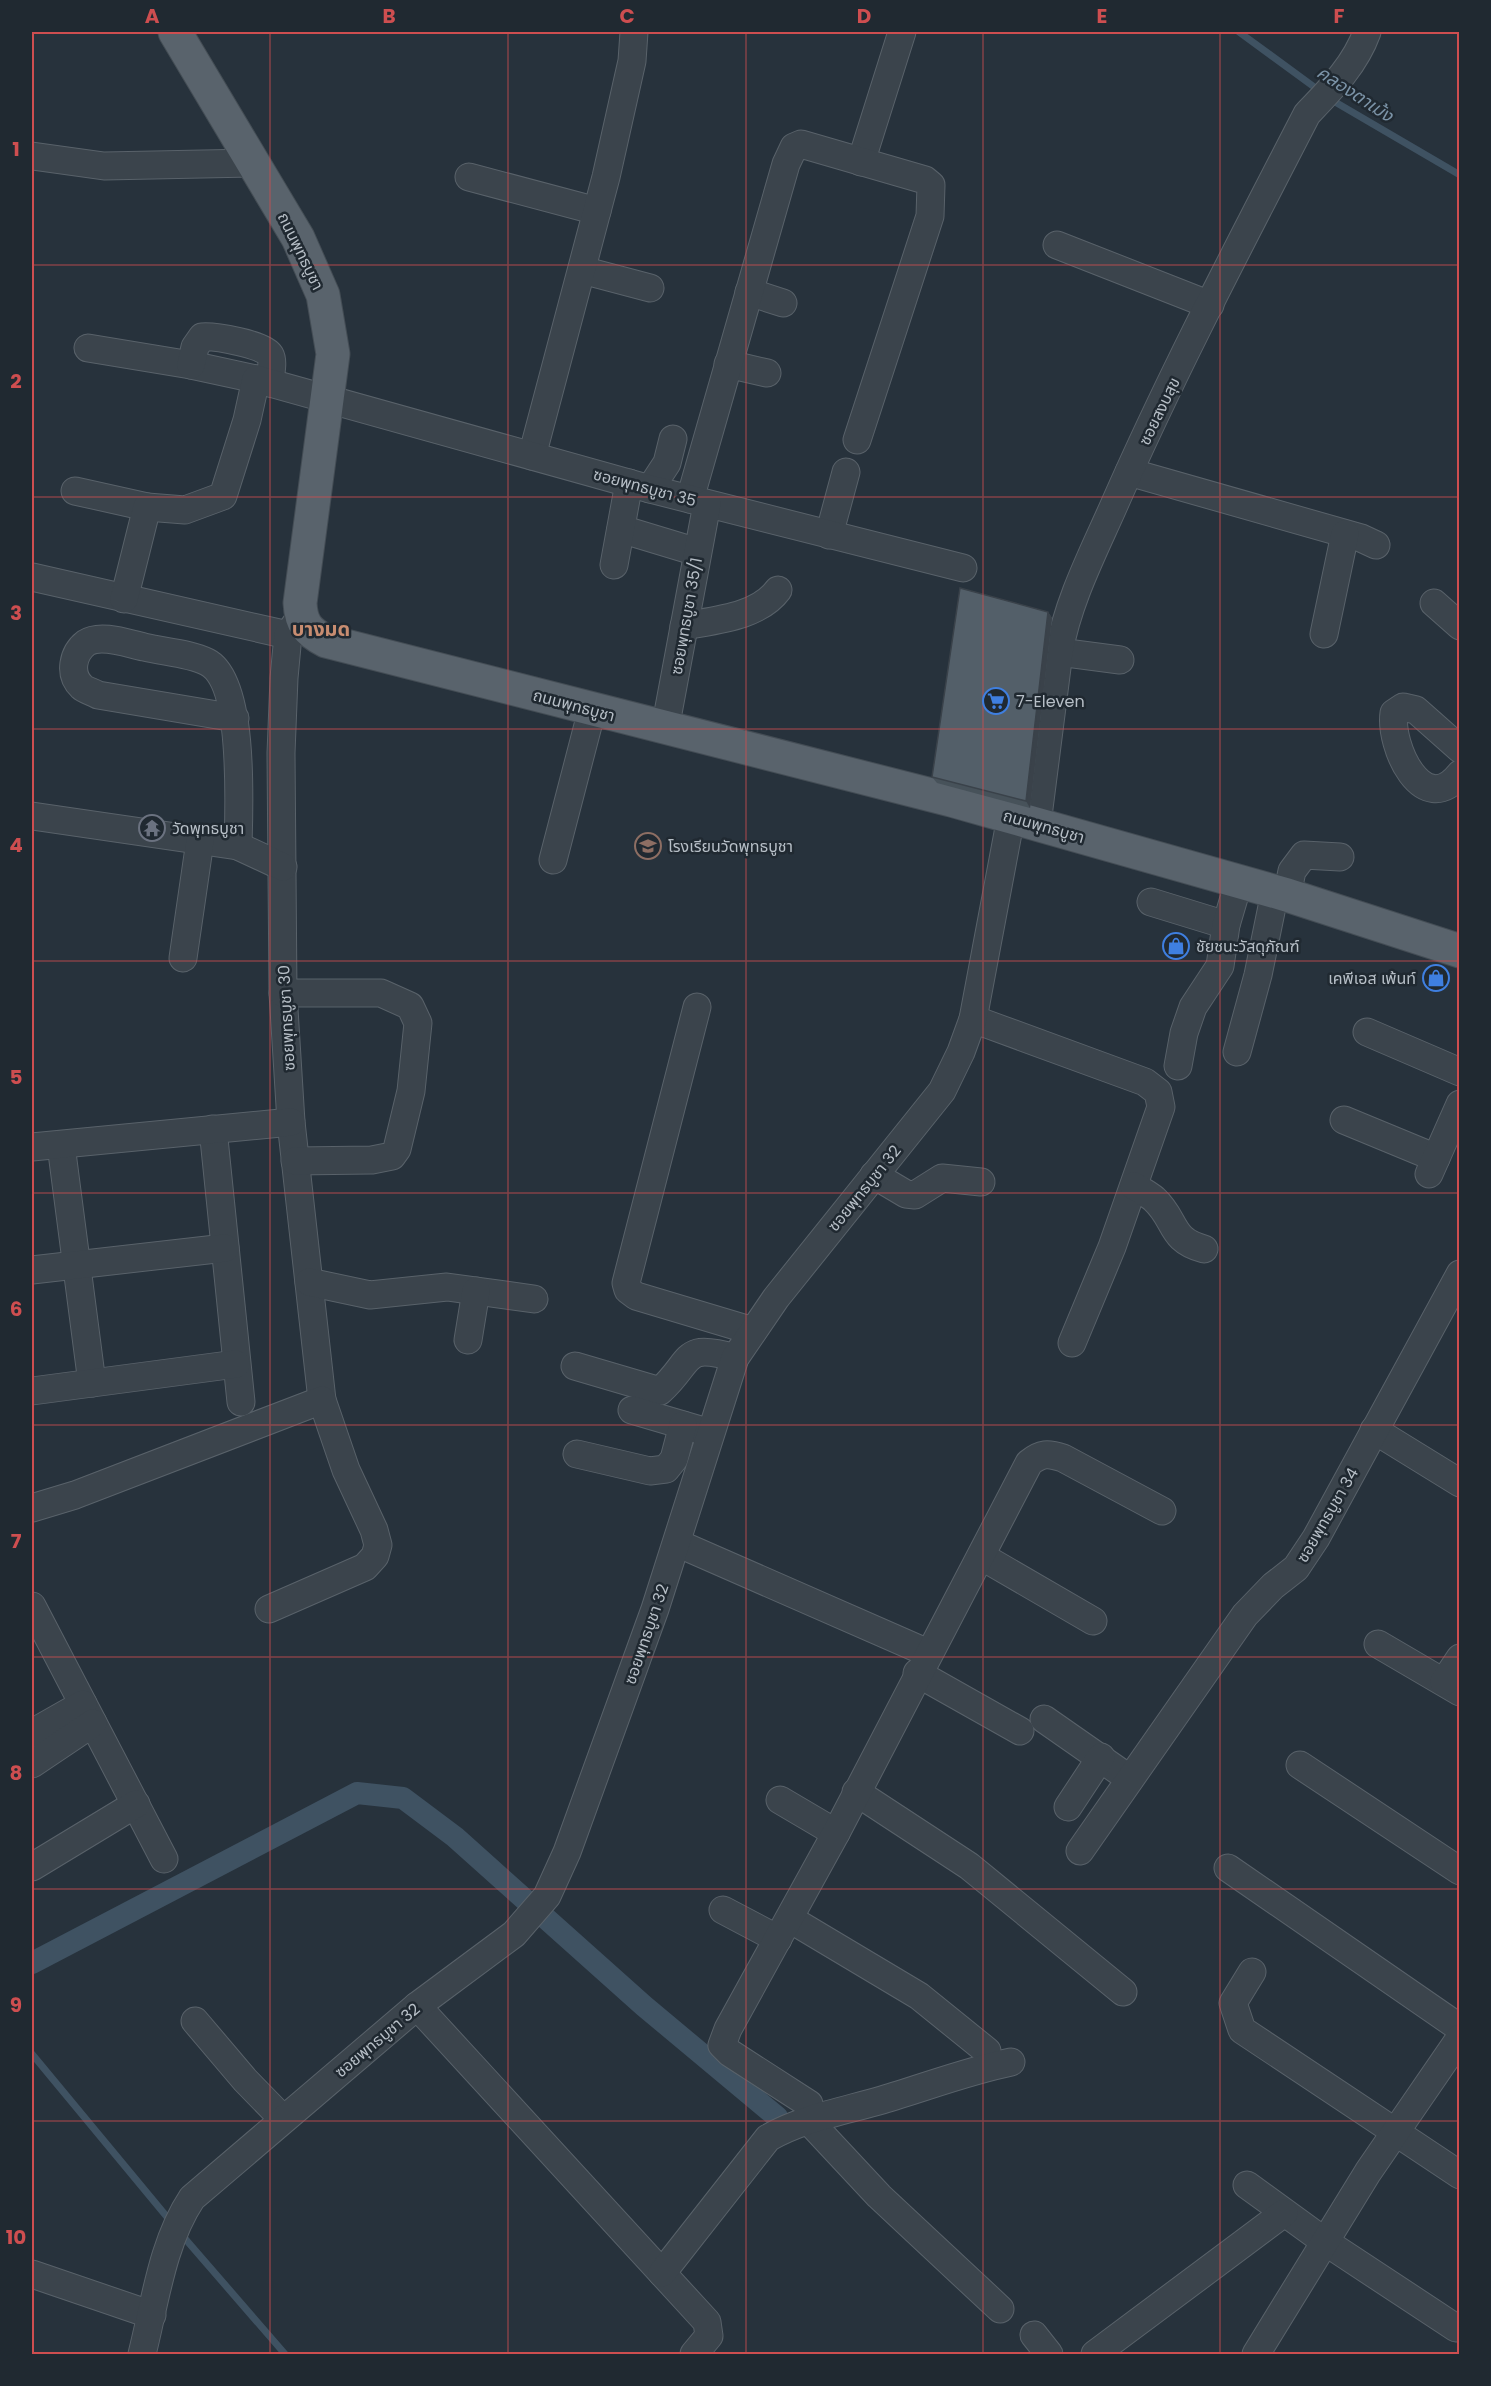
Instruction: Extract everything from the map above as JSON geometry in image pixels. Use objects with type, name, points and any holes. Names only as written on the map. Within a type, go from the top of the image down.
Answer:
[{"type":"main road","name":"ถนนพุทธบูชา","points":[[175,32],[298,238],[323,295],[333,354],[294,625],[304,625],[326,641],[665,729],[955,789],[1024,820],[1239,881],[1460,951]]},
{"type":"street","points":[[532,456],[597,211],[632,61],[634,32]]},
{"type":"street","points":[[857,440],[930,216],[931,185],[926,180],[861,162],[902,32]]},
{"type":"street","name":"ซอยสงบสุข","points":[[1024,820],[1063,626],[1129,472],[1210,305],[1307,114],[1340,79],[1360,49],[1367,32]]},
{"type":"street","name":"ซอยพุทธบูชา 35/1","points":[[665,729],[697,552],[699,502],[728,364],[786,164],[794,147],[801,144],[861,162]]},
{"type":"street","points":[[32,156],[104,166],[252,163]]},
{"type":"street","points":[[469,177],[597,211]]},
{"type":"street","points":[[1057,245],[1210,305]]},
{"type":"street","points":[[582,270],[650,288]]},
{"type":"street","points":[[749,292],[783,303]]},
{"type":"street","name":"ซอยพุทธบูชา 35","points":[[88,348],[191,364],[263,381],[328,401],[699,502],[963,568]]},
{"type":"street","points":[[728,364],[767,373]]},
{"type":"street","points":[[75,491],[147,507],[184,510],[223,496],[246,420],[263,381]]},
{"type":"street","points":[[614,565],[621,529],[640,486],[667,463],[673,439]]},
{"type":"street","points":[[829,535],[846,472]]},
{"type":"street","points":[[1129,472],[1346,534],[1376,545]]},
{"type":"street","points":[[124,599],[147,507]]},
{"type":"street","points":[[621,529],[697,552]]},
{"type":"street","points":[[1324,634],[1346,534]]},
{"type":"street","points":[[33,583],[294,625]]},
{"type":"street","points":[[684,626],[731,616],[762,605],[778,590]]},
{"type":"street","points":[[1434,603],[1460,626]]},
{"type":"street","name":"ซอยพุทธบูชา 30","points":[[269,1609],[365,1567],[375,1556],[378,1545],[374,1530],[346,1470],[322,1400],[291,1122],[283,993],[281,753],[294,625]]},
{"type":"street","points":[[235,718],[98,694],[82,688],[75,677],[74,664],[77,652],[89,641],[107,639],[208,662],[221,676],[235,718],[240,794],[238,846]]},
{"type":"street","points":[[1059,652],[1120,660]]},
{"type":"street","points":[[1460,749],[1416,710],[1403,707],[1394,713],[1393,734],[1418,782],[1427,788],[1437,790],[1449,787],[1460,774]]},
{"type":"street","points":[[553,860],[592,710]]},
{"type":"street","points":[[995,778],[1006,781],[1024,820]]},
{"type":"street","points":[[32,816],[238,846],[283,867]]},
{"type":"street","name":"ซอยพุทธบูชา 32","points":[[142,2355],[168,2249],[182,2214],[205,2186],[282,2118],[417,2006],[506,1940],[530,1918],[547,1896],[567,1852],[677,1543],[735,1358],[753,1331],[942,1091],[962,1052],[974,1019],[1024,820]]},
{"type":"street","points":[[183,958],[200,841]]},
{"type":"street","points":[[1237,1052],[1281,894],[1292,871],[1304,855],[1340,857]]},
{"type":"street","points":[[1178,1066],[1184,1033],[1193,1007],[1220,966],[1226,925],[1239,881]]},
{"type":"street","points":[[1151,902],[1226,925]]},
{"type":"street","points":[[283,993],[381,993],[410,1006],[418,1023],[411,1091],[397,1149],[392,1156],[372,1160],[295,1161]]},
{"type":"street","points":[[697,1007],[626,1283],[628,1290],[636,1296],[753,1331]]},
{"type":"street","points":[[974,1019],[1145,1082],[1158,1092],[1161,1107],[1134,1186],[1112,1247],[1072,1343]]},
{"type":"street","points":[[1367,1032],[1460,1072]]},
{"type":"street","points":[[1344,1120],[1433,1166],[1460,1104]]},
{"type":"street","points":[[32,1147],[291,1122]]},
{"type":"street","points":[[213,1130],[241,1402]]},
{"type":"street","points":[[61,1145],[92,1383]]},
{"type":"street","points":[[874,1175],[906,1194],[915,1195],[942,1178],[981,1182]]},
{"type":"street","points":[[1134,1186],[1154,1200],[1169,1218],[1176,1234],[1187,1245],[1204,1249]]},
{"type":"street","points":[[32,1270],[225,1248]]},
{"type":"street","name":"ซอยพุทธบูชา 34","points":[[1080,1851],[1245,1615],[1273,1586],[1296,1568],[1316,1538],[1460,1274]]},
{"type":"street","points":[[309,1282],[370,1295],[447,1287],[534,1299]]},
{"type":"street","points":[[468,1340],[476,1291]]},
{"type":"street","points":[[575,1366],[660,1391],[697,1352],[709,1350],[735,1358]]},
{"type":"street","points":[[32,1391],[236,1364]]},
{"type":"street","points":[[32,1508],[75,1495],[322,1400]]},
{"type":"street","points":[[632,1410],[710,1433]]},
{"type":"street","points":[[577,1454],[650,1471],[666,1469],[674,1459],[683,1425]]},
{"type":"street","points":[[1374,1430],[1460,1482]]},
{"type":"street","points":[[1000,2309],[879,2196],[809,2113],[722,2045],[728,2029],[836,1833],[1029,1463],[1039,1455],[1050,1453],[1064,1458],[1162,1511]]},
{"type":"street","points":[[677,1543],[923,1663],[1020,1731]]},
{"type":"street","points":[[981,1556],[1094,1621]]},
{"type":"street","points":[[32,1606],[164,1859]]},
{"type":"street","points":[[1378,1644],[1452,1687],[1460,1658]]},
{"type":"street","points":[[32,1733],[88,1713]]},
{"type":"street","points":[[32,1764],[88,1713]]},
{"type":"street","points":[[1044,1719],[1130,1779]]},
{"type":"street","points":[[1068,1807],[1101,1757]]},
{"type":"street","points":[[1299,1765],[1460,1871]]},
{"type":"street","points":[[856,1792],[969,1866],[1123,1992]]},
{"type":"street","points":[[780,1800],[836,1833]]},
{"type":"street","points":[[32,1867],[136,1804]]},
{"type":"street","points":[[1228,1868],[1460,2028]]},
{"type":"street","points":[[723,1910],[784,1929],[904,1986],[987,2051]]},
{"type":"street","points":[[1252,1972],[1233,2003],[1242,2030],[1393,2133],[1460,2175]]},
{"type":"street","points":[[417,2006],[707,2322],[709,2336],[694,2355]]},
{"type":"street","points":[[195,2021],[245,2080],[282,2118]]},
{"type":"street","points":[[1265,2351],[1324,2241],[1393,2133],[1460,2038]]},
{"type":"street","points":[[662,2273],[768,2138],[809,2113],[885,2100],[970,2070],[1011,2062]]},
{"type":"street","points":[[1247,2185],[1324,2241],[1456,2328]]},
{"type":"street","points":[[1095,2355],[1284,2213]]},
{"type":"street","points":[[32,2274],[152,2315]]},
{"type":"building","name":"7-Eleven","points":[[960,588],[1048,612],[1026,801],[932,777]]},
{"type":"waterway","name":"คลองตาเม้ง","points":[[1239,32],[1321,92]]},
{"type":"waterway","name":"คลองตาเม้ง","points":[[1330,99],[1460,175]]},
{"type":"waterway","points":[[32,1963],[357,1793],[403,1798],[455,1837],[644,2006],[777,2117]]},
{"type":"waterway","points":[[32,2054],[172,2223]]},
{"type":"waterway","points":[[181,2234],[285,2354]]},
{"type":"place","name":"7-Eleven","points":[[996,701]]},
{"type":"place","name":"วัดพุทธบูชา","points":[[152,828]]},
{"type":"place","name":"โรงเรียนวัดพุทธบูชา","points":[[648,846]]},
{"type":"place","name":"ชัยชนะวัสดุภัณฑ์","points":[[1176,946]]},
{"type":"place","name":"เคพีเอส เพ้นท์","points":[[1436,978]]},
{"type":"district","name":"บางมด","points":[[321,629]]}]
